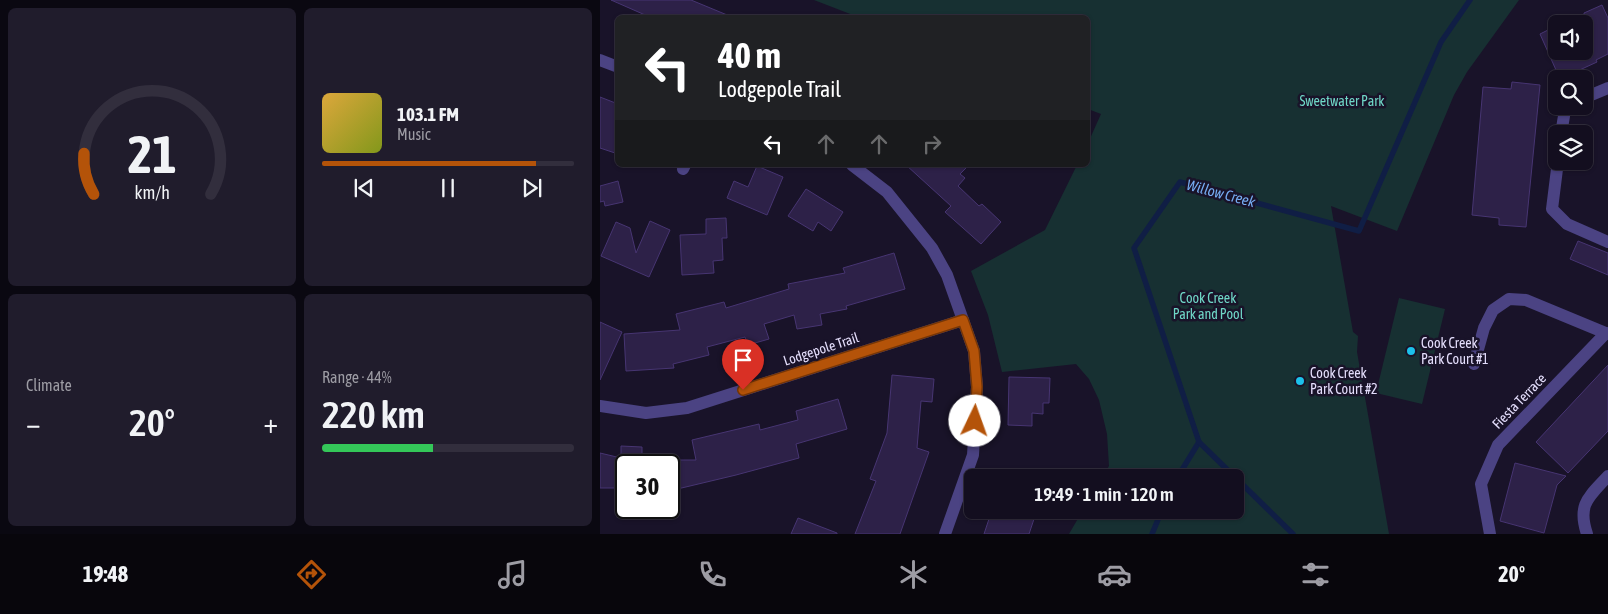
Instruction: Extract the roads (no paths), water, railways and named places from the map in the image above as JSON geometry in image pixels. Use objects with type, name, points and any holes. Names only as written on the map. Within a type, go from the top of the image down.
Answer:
[{"type":"street","points":[[600,60],[615,66]]},
{"type":"street","points":[[1593,94],[1608,88]]},
{"type":"street","points":[[855,167],[887,192],[932,248],[948,275],[974,351],[977,387],[973,455],[945,534]]},
{"type":"street","points":[[1557,170],[1552,209],[1567,224],[1608,242]]},
{"type":"street","points":[[1474,364],[1484,328],[1493,310],[1509,299],[1526,300],[1607,333]]},
{"type":"street","name":"Lodgepole Trail","points":[[600,406],[646,413],[688,408],[963,320]]},
{"type":"street","name":"Fiesta Terrace","points":[[1490,534],[1482,484],[1498,445],[1607,333]]},
{"type":"street","points":[[1587,534],[1582,521],[1586,501],[1608,476]]},
{"type":"waterway","name":"Willow Creek","points":[[1293,534],[1199,442],[1134,248],[1180,182],[1359,231],[1441,42],[1470,0]]},
{"type":"waterway","points":[[1182,469],[1199,442]]},
{"type":"waterway","points":[[1152,534],[1158,519]]},
{"type":"place","name":"Cook Creek Park Court #1","points":[[1411,351]]},
{"type":"place","name":"Cook Creek Park Court #2","points":[[1300,381]]},
{"type":"park label","name":"Sweetwater Park","points":[[1342,101]]},
{"type":"park label","name":"Cook Creek Park and Pool","points":[[1208,306]]}]
